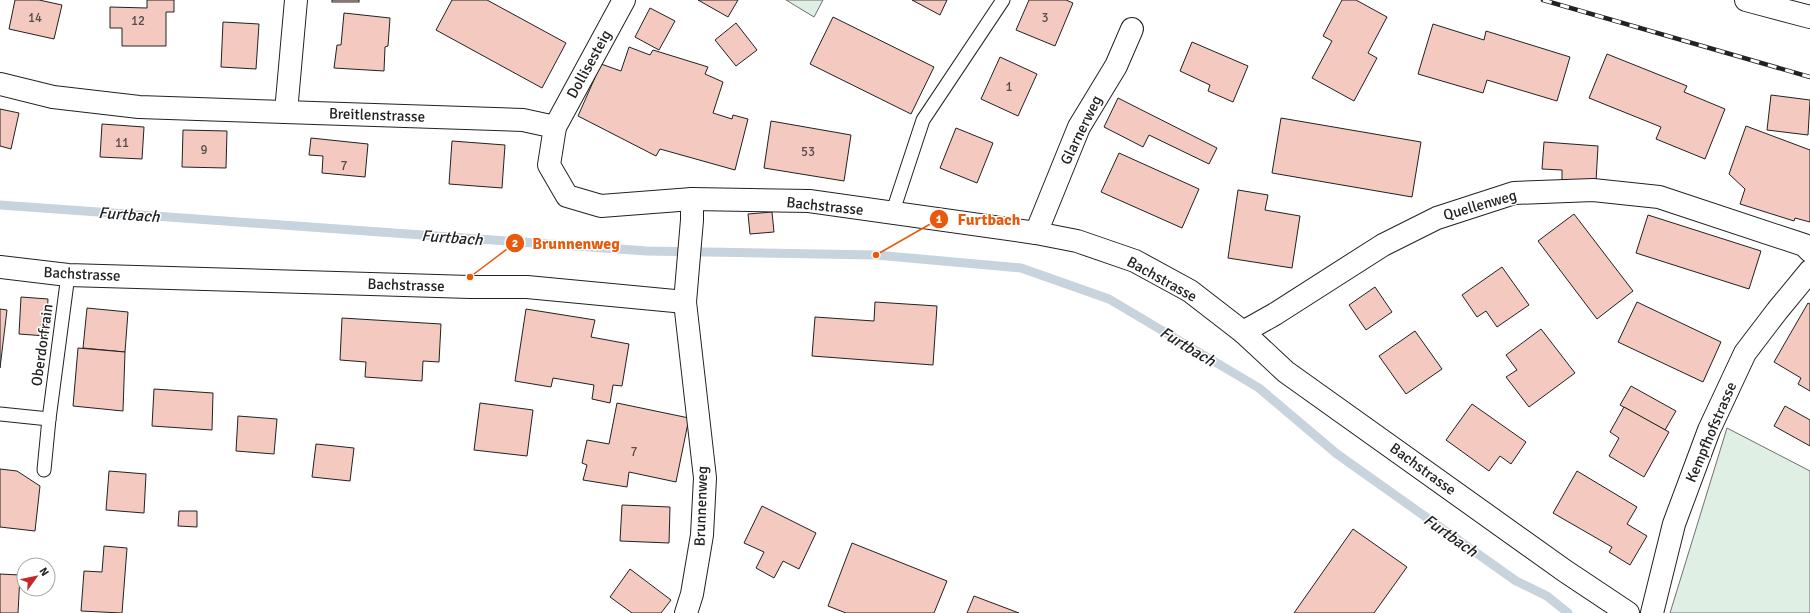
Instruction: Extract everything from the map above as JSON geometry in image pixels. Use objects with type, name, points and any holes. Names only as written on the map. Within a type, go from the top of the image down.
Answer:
[{"type":"street","points":[[286,112],[296,0]]},
{"type":"street","name":"Dollisesteig","points":[[555,127],[624,0]]},
{"type":"street","points":[[1746,0],[1810,17]]},
{"type":"street","name":"Glarnerweg","points":[[1036,233],[1079,128],[1116,66],[1132,29]]},
{"type":"street","name":"Breitlenstrasse","points":[[0,84],[53,97],[139,107],[522,120],[555,127]]},
{"type":"street","points":[[555,127],[549,165],[566,196],[601,206],[692,209],[685,302]]},
{"type":"street","name":"Quellenweg","points":[[1243,332],[1275,314],[1383,245],[1437,218],[1514,193],[1593,190],[1659,197],[1804,246],[1810,251]]},
{"type":"street","name":"Bachstrasse","points":[[692,209],[809,201],[892,214],[1036,233],[1077,241],[1135,261],[1190,291],[1243,332],[1286,372],[1565,571],[1628,613]]},
{"type":"street","name":"Bachstrasse","points":[[0,267],[68,275],[470,287],[527,287],[685,302]]},
{"type":"street","name":"Kempfhofstrasse","points":[[1652,613],[1674,524],[1709,430],[1745,353],[1776,311],[1810,271]]},
{"type":"street","name":"Brunnenweg","points":[[685,302],[705,478],[702,535],[692,594],[686,613]]},
{"type":"lane","points":[[892,214],[923,120],[1003,0]]},
{"type":"lane","name":"Oberdorfrain","points":[[44,470],[49,419],[68,275]]},
{"type":"lane","points":[[0,414],[49,419]]},
{"type":"green space","points":[[786,0],[823,0],[814,17]]},
{"type":"green space","points":[[1727,428],[1810,471],[1810,613],[1670,613]]},
{"type":"building","points":[[15,0],[39,0],[62,5],[54,39],[9,29]]},
{"type":"building","points":[[147,0],[174,0],[174,12],[166,12],[166,46],[122,46],[122,28],[110,28],[110,7],[147,8]]},
{"type":"building","points":[[332,0],[359,0],[359,2],[332,2]]},
{"type":"building","points":[[452,0],[487,0],[566,43],[542,88],[436,30]]},
{"type":"building","points":[[698,0],[738,0],[728,17]]},
{"type":"building","points":[[912,0],[947,0],[940,15]]},
{"type":"building","points":[[1029,0],[1066,0],[1073,3],[1055,46],[1016,30]]},
{"type":"building","points":[[1342,0],[1356,0],[1387,17],[1368,53],[1377,58],[1354,101],[1312,78],[1332,41],[1323,36]]},
{"type":"building","points":[[650,8],[675,21],[659,50],[635,37]]},
{"type":"building","points":[[344,13],[390,18],[388,46],[385,47],[384,71],[334,68],[337,45],[341,45]]},
{"type":"building","points":[[833,17],[934,67],[911,114],[810,64]]},
{"type":"building","points":[[223,22],[259,24],[256,69],[221,67]]},
{"type":"building","points":[[736,23],[757,50],[736,66],[715,40]]},
{"type":"building","points":[[1433,24],[1484,40],[1486,31],[1570,57],[1557,101],[1487,80],[1483,93],[1418,74]]},
{"type":"building","points":[[1192,42],[1248,66],[1233,102],[1208,91],[1210,85],[1180,71]]},
{"type":"building","points":[[629,47],[650,55],[653,50],[708,67],[705,74],[723,82],[713,113],[732,119],[733,115],[748,119],[735,170],[660,149],[656,156],[578,116],[601,64],[621,71]]},
{"type":"building","points":[[1607,54],[1687,86],[1684,92],[1725,109],[1705,159],[1656,139],[1661,127],[1589,98]]},
{"type":"building","points":[[1000,57],[1037,74],[1018,116],[981,99]]},
{"type":"building","points":[[1771,95],[1810,100],[1808,135],[1767,130]]},
{"type":"building","points":[[1118,98],[1217,148],[1209,164],[1149,135],[1143,147],[1104,127]]},
{"type":"building","points":[[0,109],[19,113],[11,149],[0,146]]},
{"type":"building","points":[[1281,118],[1421,142],[1412,197],[1272,173]]},
{"type":"building","points":[[771,121],[851,135],[844,181],[764,168]]},
{"type":"building","points":[[102,124],[144,127],[142,159],[100,157]]},
{"type":"building","points":[[1746,126],[1810,150],[1810,222],[1795,218],[1794,221],[1740,204],[1745,189],[1729,174]]},
{"type":"building","points":[[956,128],[993,143],[977,183],[940,168]]},
{"type":"building","points":[[183,130],[227,131],[226,168],[182,167]]},
{"type":"building","points":[[311,138],[368,144],[365,177],[322,173],[323,156],[309,155]]},
{"type":"building","points":[[452,141],[505,145],[502,188],[449,184]]},
{"type":"building","points":[[1544,142],[1598,146],[1596,182],[1562,180],[1562,170],[1542,169]]},
{"type":"building","points":[[1119,153],[1199,189],[1182,228],[1101,192]]},
{"type":"building","points":[[1238,190],[1268,195],[1265,210],[1300,216],[1292,268],[1228,258]]},
{"type":"building","points":[[772,212],[774,232],[750,234],[748,214]]},
{"type":"building","points":[[1574,214],[1633,291],[1597,319],[1538,241]]},
{"type":"building","points":[[1648,215],[1761,251],[1749,289],[1636,253]]},
{"type":"building","points":[[1502,267],[1529,305],[1497,327],[1486,311],[1477,317],[1462,295]]},
{"type":"building","points":[[1375,287],[1392,312],[1366,330],[1349,305]]},
{"type":"building","points":[[21,297],[48,299],[46,336],[19,334]]},
{"type":"building","points":[[875,302],[937,306],[933,365],[812,356],[815,317],[874,321]]},
{"type":"building","points":[[1637,302],[1721,342],[1703,382],[1618,342]]},
{"type":"building","points":[[1808,303],[1810,304],[1810,391],[1798,384],[1801,378],[1774,362]]},
{"type":"building","points":[[87,308],[128,312],[125,352],[83,348]]},
{"type":"building","points":[[0,309],[7,310],[0,368]]},
{"type":"building","points":[[526,309],[595,320],[591,337],[629,344],[622,386],[613,385],[610,403],[592,399],[594,385],[553,378],[551,387],[515,381]]},
{"type":"building","points":[[342,318],[441,324],[439,362],[423,361],[422,381],[365,377],[366,362],[340,360]]},
{"type":"building","points":[[1541,329],[1575,373],[1529,407],[1506,377],[1517,370],[1506,355]]},
{"type":"building","points":[[1415,331],[1442,369],[1406,394],[1379,356]]},
{"type":"building","points":[[78,348],[125,352],[123,411],[73,406]]},
{"type":"building","points":[[1631,386],[1676,411],[1665,430],[1620,405]]},
{"type":"building","points":[[154,389],[213,393],[212,430],[152,426]]},
{"type":"building","points":[[480,403],[533,410],[527,456],[474,450]]},
{"type":"building","points":[[617,403],[689,418],[676,482],[629,472],[627,487],[583,480],[587,465],[582,463],[587,440],[609,444]]},
{"type":"building","points":[[1472,404],[1526,442],[1511,464],[1500,456],[1489,471],[1446,440]]},
{"type":"building","points":[[1785,406],[1810,420],[1810,446],[1774,426]]},
{"type":"building","points":[[1624,407],[1669,432],[1644,477],[1609,456],[1619,438],[1610,432]]},
{"type":"building","points":[[238,416],[277,419],[274,454],[236,451]]},
{"type":"building","points":[[316,444],[354,448],[350,481],[312,477]]},
{"type":"building","points":[[0,469],[17,471],[40,486],[35,531],[0,527]]},
{"type":"building","points":[[109,471],[146,474],[144,513],[106,510]]},
{"type":"building","points":[[1577,471],[1637,507],[1627,524],[1647,536],[1630,565],[1609,552],[1612,547],[1553,513]]},
{"type":"building","points":[[622,505],[670,507],[669,543],[620,541]]},
{"type":"building","points":[[762,506],[816,533],[799,569],[783,561],[774,578],[756,568],[764,552],[744,543]]},
{"type":"building","points":[[179,511],[197,511],[197,527],[178,526]]},
{"type":"building","points":[[1353,529],[1407,567],[1374,613],[1294,613]]},
{"type":"building","points":[[852,543],[947,581],[934,613],[846,613],[828,606]]},
{"type":"building","points":[[104,546],[127,548],[122,613],[81,611],[84,571],[102,572]]},
{"type":"building","points":[[630,569],[671,600],[661,613],[632,613],[610,597]]},
{"type":"building","points":[[0,574],[16,575],[16,597],[19,597],[18,613],[0,613]]},
{"type":"building","points":[[974,596],[1019,613],[967,613]]},
{"type":"waterway","name":"Furtbach","points":[[0,205],[647,251],[876,255],[1021,268],[1109,299],[1259,388],[1337,454],[1516,581],[1547,596],[1568,613]]},
{"type":"railway","points":[[1543,0],[1810,77]]},
{"type":"place","name":"Furtbach","points":[[876,255]]},
{"type":"place","name":"Brunnenweg","points":[[470,277]]}]
